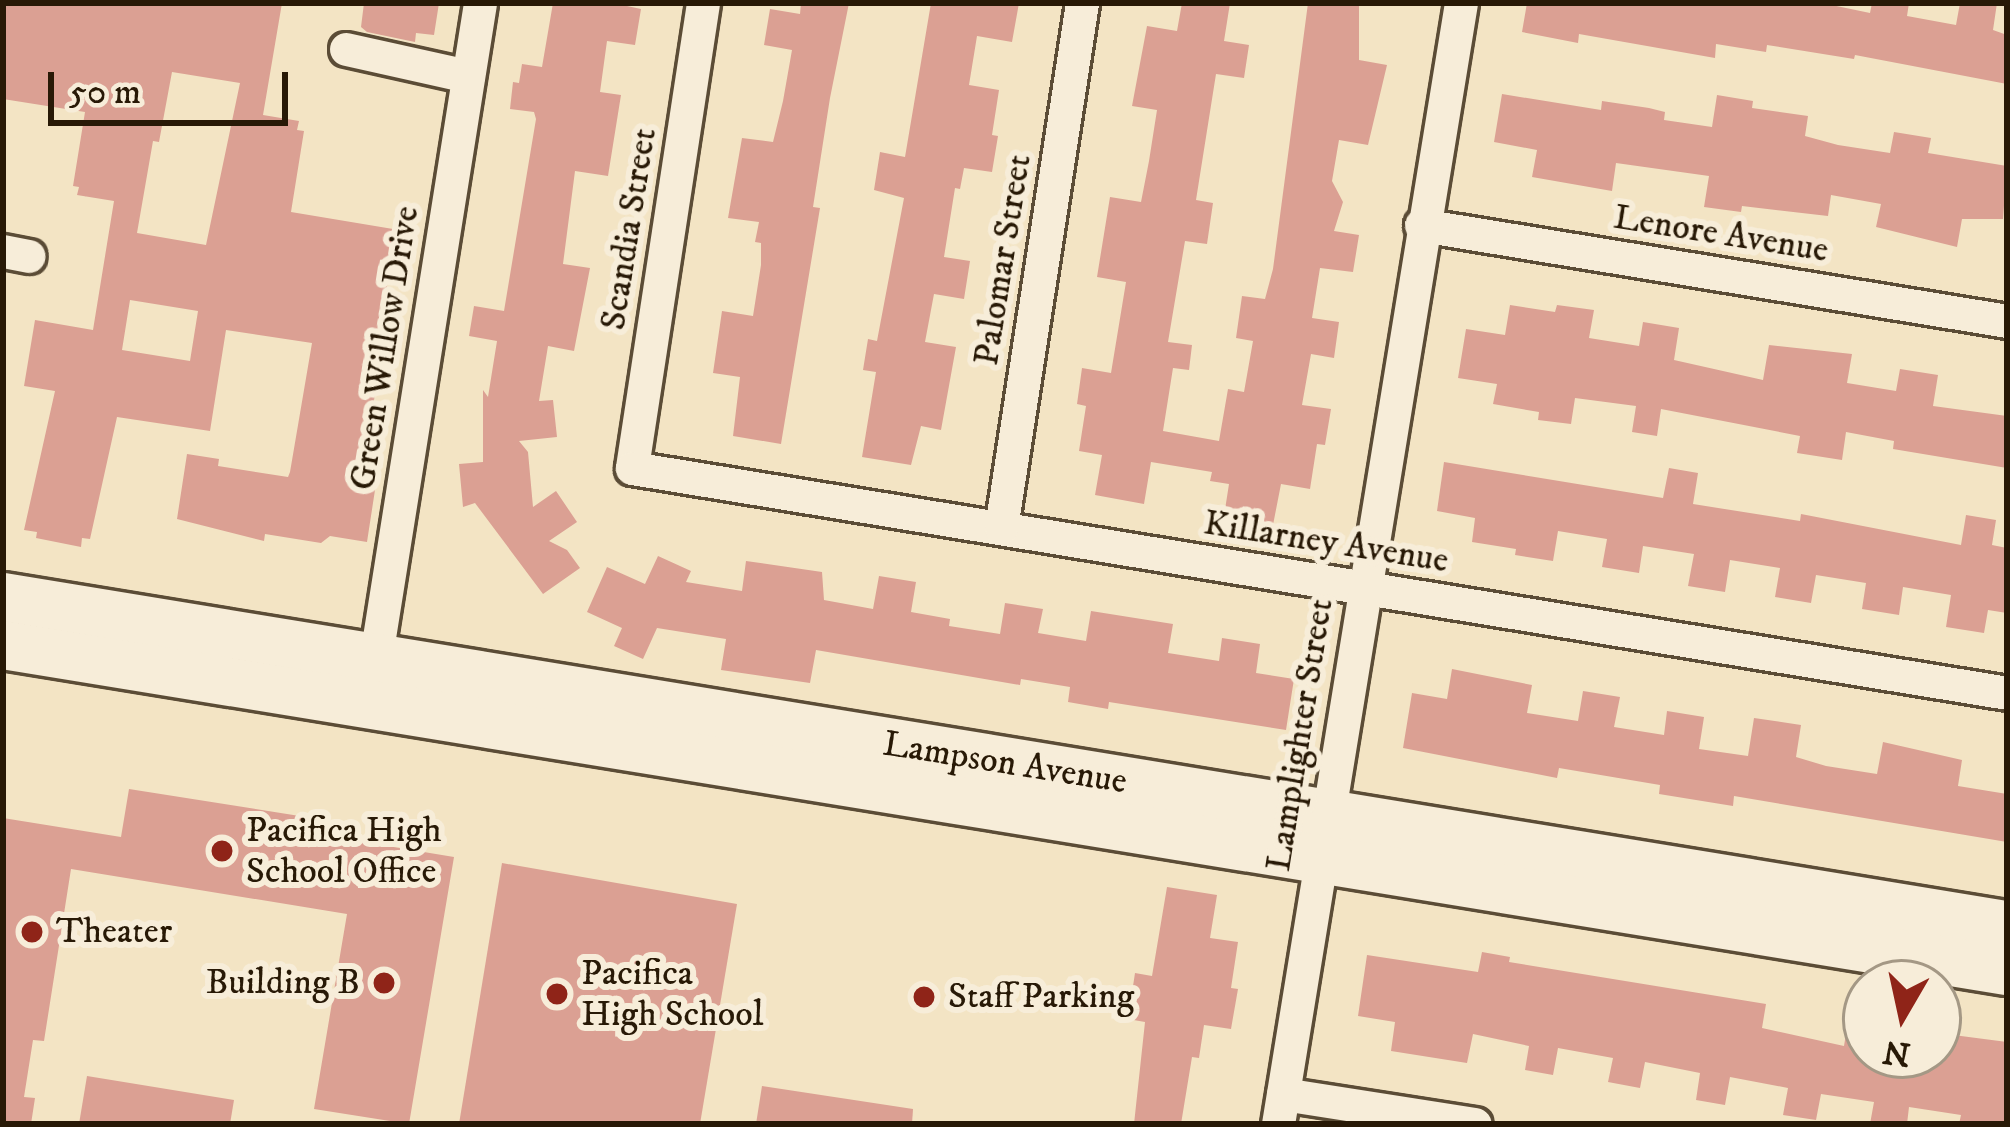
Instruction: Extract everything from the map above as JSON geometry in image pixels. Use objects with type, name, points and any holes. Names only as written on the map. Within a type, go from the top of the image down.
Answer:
[{"type":"main road","name":"Lampson Avenue","points":[[3,597],[372,684]]},
{"type":"main road","name":"Lampson Avenue","points":[[3,645],[372,684],[1324,837],[2007,925]]},
{"type":"main road","name":"Lampson Avenue","points":[[1324,837],[2007,971]]},
{"type":"street","name":"Green Willow Drive","points":[[372,684],[480,3]]},
{"type":"street","name":"Scandia Street","points":[[632,468],[703,3]]},
{"type":"street","name":"Palomar Street","points":[[1001,528],[1082,3]]},
{"type":"street","name":"Lamplighter Street","points":[[1281,1109],[1421,225],[1461,3]]},
{"type":"street","points":[[346,50],[468,76]]},
{"type":"street","name":"Lenore Avenue","points":[[1421,225],[2007,321]]},
{"type":"street","name":"Killarney Avenue","points":[[632,468],[2007,693]]},
{"type":"street","points":[[1281,1109],[1475,1124]]},
{"type":"building","points":[[3,3],[282,3],[263,115],[299,121],[297,130],[304,131],[291,212],[393,229],[381,345],[390,347],[383,389],[376,388],[362,475],[377,477],[367,542],[330,536],[321,543],[265,534],[264,541],[177,519],[187,454],[219,459],[218,466],[288,477],[290,472],[312,343],[226,330],[210,431],[117,417],[90,539],[82,538],[81,547],[36,538],[37,532],[24,530],[55,391],[24,386],[35,320],[93,330],[114,201],[77,195],[79,187],[73,186],[85,112],[3,99]],"holes":[[[172,72],[240,83],[206,245],[137,233],[153,141],[159,142]],[[130,300],[198,311],[190,361],[122,350]]]},
{"type":"building","points":[[364,3],[439,3],[434,35],[416,33],[415,42],[367,32],[361,27]]},
{"type":"building","points":[[553,3],[613,3],[641,9],[635,45],[607,41],[600,92],[621,95],[608,176],[575,171],[563,264],[590,268],[574,351],[548,346],[539,401],[553,400],[557,437],[519,441],[528,452],[533,507],[556,491],[577,522],[549,541],[567,550],[580,568],[543,594],[475,503],[463,507],[459,464],[483,462],[483,390],[488,397],[497,341],[469,336],[474,306],[504,311],[536,119],[534,112],[510,109],[513,82],[519,83],[522,64],[542,67]]},
{"type":"building","points":[[801,3],[849,3],[813,207],[820,208],[781,444],[733,436],[740,377],[713,373],[722,311],[753,316],[761,265],[761,243],[755,242],[759,222],[728,218],[742,138],[773,142],[783,101],[792,50],[764,45],[770,9],[800,14]]},
{"type":"building","points":[[931,3],[1019,3],[1012,42],[977,36],[969,85],[999,90],[992,135],[998,136],[992,172],[964,168],[960,189],[955,188],[944,257],[970,261],[964,299],[934,294],[925,342],[956,347],[941,430],[921,426],[911,465],[862,457],[876,372],[863,370],[868,339],[877,341],[904,198],[874,190],[880,152],[905,157]]},
{"type":"building","points":[[1182,3],[1230,3],[1224,41],[1249,45],[1244,78],[1216,74],[1196,200],[1213,203],[1207,244],[1185,241],[1168,342],[1192,345],[1189,370],[1173,368],[1163,431],[1219,441],[1228,389],[1244,392],[1253,341],[1236,338],[1242,296],[1265,299],[1273,269],[1308,3],[1359,3],[1359,60],[1387,65],[1368,145],[1339,140],[1332,181],[1343,202],[1334,231],[1359,235],[1353,272],[1320,268],[1312,318],[1339,322],[1334,358],[1311,354],[1302,405],[1331,409],[1325,445],[1317,444],[1310,489],[1281,484],[1273,525],[1224,516],[1229,484],[1210,481],[1212,472],[1151,462],[1144,504],[1095,495],[1102,455],[1079,451],[1086,406],[1077,404],[1082,368],[1111,373],[1126,282],[1097,277],[1110,197],[1141,202],[1149,161],[1157,110],[1132,106],[1147,26],[1177,31]]},
{"type":"building","points":[[1527,3],[1822,3],[1870,13],[1872,3],[1909,3],[1907,16],[1956,25],[1960,3],[1997,3],[1993,30],[2007,35],[2007,84],[1855,55],[1854,59],[1767,45],[1766,52],[1716,44],[1715,58],[1579,34],[1578,43],[1522,32]]},
{"type":"building","points":[[1502,94],[1601,110],[1602,101],[1649,108],[1665,112],[1664,120],[1712,127],[1717,95],[1753,101],[1752,108],[1808,116],[1805,136],[1838,145],[1890,153],[1894,132],[1931,138],[1928,153],[2007,166],[2003,219],[1962,219],[1957,247],[1876,227],[1881,204],[1831,195],[1828,216],[1742,206],[1741,212],[1704,207],[1709,176],[1616,163],[1612,191],[1532,177],[1537,150],[1494,142]]},
{"type":"building","points":[[1510,305],[1555,312],[1557,305],[1594,310],[1589,338],[1639,346],[1643,322],[1679,328],[1674,360],[1763,380],[1769,345],[1852,354],[1847,383],[1896,391],[1900,369],[1938,375],[1933,406],[2007,416],[2007,468],[1893,449],[1894,441],[1846,432],[1842,460],[1797,453],[1800,436],[1661,409],[1657,436],[1632,432],[1636,406],[1575,398],[1571,424],[1538,420],[1539,412],[1493,404],[1497,384],[1458,378],[1466,329],[1505,335]]},
{"type":"building","points":[[1444,462],[1663,498],[1669,468],[1698,473],[1693,504],[1800,521],[1801,514],[1961,545],[1966,515],[1996,520],[1992,545],[2007,548],[2007,613],[1988,610],[1984,633],[1946,627],[1951,595],[1903,587],[1899,615],[1862,609],[1866,583],[1816,575],[1811,603],[1775,597],[1780,568],[1730,560],[1725,592],[1688,586],[1694,554],[1643,546],[1639,573],[1602,567],[1607,539],[1558,531],[1553,561],[1515,555],[1516,549],[1472,542],[1475,518],[1437,511]]},
{"type":"building","points":[[658,556],[691,571],[686,582],[742,591],[746,561],[822,572],[824,600],[873,609],[879,576],[916,582],[911,612],[950,619],[949,626],[1000,634],[1005,603],[1043,609],[1038,633],[1086,641],[1091,611],[1173,624],[1168,653],[1219,661],[1222,638],[1260,644],[1256,673],[1294,679],[1286,730],[1109,702],[1108,709],[1068,702],[1070,687],[1021,679],[1020,685],[816,650],[810,683],[721,670],[726,639],[657,628],[643,659],[614,646],[622,628],[587,612],[607,567],[645,584]]},
{"type":"building","points":[[1452,669],[1532,685],[1527,713],[1578,721],[1583,691],[1620,697],[1614,727],[1664,735],[1667,711],[1704,717],[1699,749],[1748,756],[1754,718],[1801,725],[1796,757],[1826,766],[1877,774],[1883,742],[1962,760],[1958,786],[2007,794],[2007,842],[1734,796],[1733,806],[1659,794],[1660,785],[1559,768],[1557,778],[1403,748],[1412,693],[1447,699]]},
{"type":"building","points":[[129,789],[331,821],[327,836],[454,857],[409,1124],[314,1109],[347,914],[71,869],[44,1041],[33,1040],[24,1097],[35,1098],[31,1124],[3,1124],[3,818],[121,837]]},
{"type":"building","points":[[502,863],[737,904],[700,1124],[459,1124]]},
{"type":"building","points":[[1167,887],[1217,895],[1210,938],[1238,942],[1231,988],[1238,989],[1231,1029],[1204,1025],[1199,1058],[1192,1057],[1181,1124],[1134,1124],[1145,1022],[1128,1019],[1135,973],[1152,976]]},
{"type":"building","points":[[1482,952],[1510,957],[1509,962],[1766,1004],[1762,1028],[1842,1046],[1842,1079],[1962,1079],[1962,1036],[2007,1042],[2007,1124],[1959,1124],[1961,1115],[1909,1107],[1907,1124],[1870,1124],[1874,1102],[1821,1094],[1816,1120],[1783,1115],[1788,1088],[1730,1077],[1725,1105],[1696,1100],[1700,1073],[1645,1062],[1640,1088],[1608,1082],[1613,1058],[1558,1048],[1553,1075],[1525,1070],[1529,1046],[1473,1034],[1467,1063],[1391,1051],[1395,1022],[1358,1016],[1367,955],[1478,972]]},
{"type":"building","points":[[87,1076],[234,1100],[230,1124],[79,1124]]},
{"type":"building","points":[[762,1086],[913,1109],[912,1124],[756,1124]]},
{"type":"place","name":"Pacifica High School Office","points":[[222,851]]},
{"type":"place","name":"Theater","points":[[32,932]]},
{"type":"place","name":"Building B","points":[[384,983]]},
{"type":"place","name":"Pacifica High School","points":[[557,994]]},
{"type":"place","name":"Staff Parking","points":[[924,997]]}]
